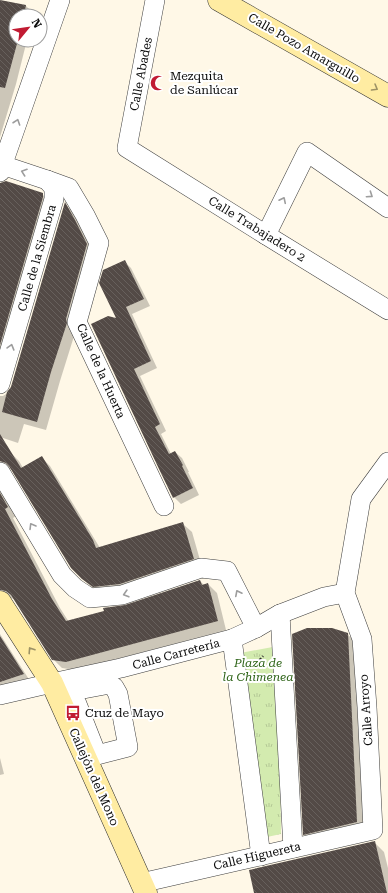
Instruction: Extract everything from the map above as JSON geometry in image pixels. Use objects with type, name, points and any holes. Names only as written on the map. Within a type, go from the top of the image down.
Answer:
[{"type":"street","points":[[47,180],[1,169],[60,0]]},
{"type":"street","name":"Calle Abades","points":[[127,148],[155,0]]},
{"type":"street","name":"Calle Pozo Amarguillo","points":[[219,0],[388,96]]},
{"type":"street","name":"Calle Trabajadero 2","points":[[127,148],[266,236],[388,310]]},
{"type":"street","points":[[266,236],[307,152],[388,208]]},
{"type":"street","name":"Calle de la Siembra","points":[[0,384],[54,199],[54,188],[47,180]]},
{"type":"street","name":"Calle de la Huerta","points":[[47,180],[69,188],[99,243],[77,322],[164,506]]},
{"type":"street","points":[[345,593],[361,499],[388,462]]},
{"type":"street","points":[[0,472],[62,575],[75,588],[90,598],[122,595],[201,568],[227,571],[256,628]]},
{"type":"street","name":"Calle Carretería","points":[[0,695],[52,682],[120,668],[232,639],[256,628],[280,614],[324,597],[345,593]]},
{"type":"street","name":"Calle Arroyo","points":[[345,593],[362,639],[378,819]]},
{"type":"street","name":"Callejón del Mono","points":[[0,602],[52,682],[144,888]]},
{"type":"street","points":[[280,614],[293,848]]},
{"type":"street","points":[[232,639],[261,856]]},
{"type":"street","points":[[90,768],[136,756],[120,668]]},
{"type":"street","name":"Calle Higuereta","points":[[144,888],[293,848],[378,819]]},
{"type":"path","points":[[239,691],[251,670],[281,636]]},
{"type":"green space","name":"Plaza de la Chimenea","points":[[278,646],[281,834],[267,837],[235,654]]},
{"type":"building","points":[[0,0],[26,5],[25,8],[8,8],[8,48],[16,48],[5,88],[0,87]]},
{"type":"building","points":[[6,181],[43,193],[43,197],[0,345],[0,183]]},
{"type":"building","points":[[65,202],[87,244],[66,319],[67,323],[37,422],[2,412],[7,392],[11,387]]},
{"type":"building","points":[[125,260],[144,299],[126,307],[151,361],[134,369],[160,424],[155,427],[169,454],[175,451],[193,488],[173,498],[91,324],[108,316],[116,318],[99,283],[103,270]]},
{"type":"building","points":[[0,434],[21,468],[42,456],[93,540],[96,548],[183,522],[194,559],[120,584],[93,587],[71,568],[9,466],[0,461]]},
{"type":"building","points":[[0,493],[8,507],[5,509],[52,599],[66,621],[104,611],[103,608],[125,605],[200,580],[202,585],[208,583],[218,621],[66,662],[52,660],[11,595],[6,591],[0,590]]},
{"type":"building","points":[[307,628],[332,628],[348,633],[357,822],[303,835],[292,634]]},
{"type":"building","points":[[0,636],[24,674],[0,682]]},
{"type":"building","points":[[375,841],[387,893],[254,893],[249,870]]},
{"type":"place","name":"Mezquita de Sanlúcar","points":[[158,83]]},
{"type":"place","name":"Cruz de Mayo","points":[[73,713]]}]
